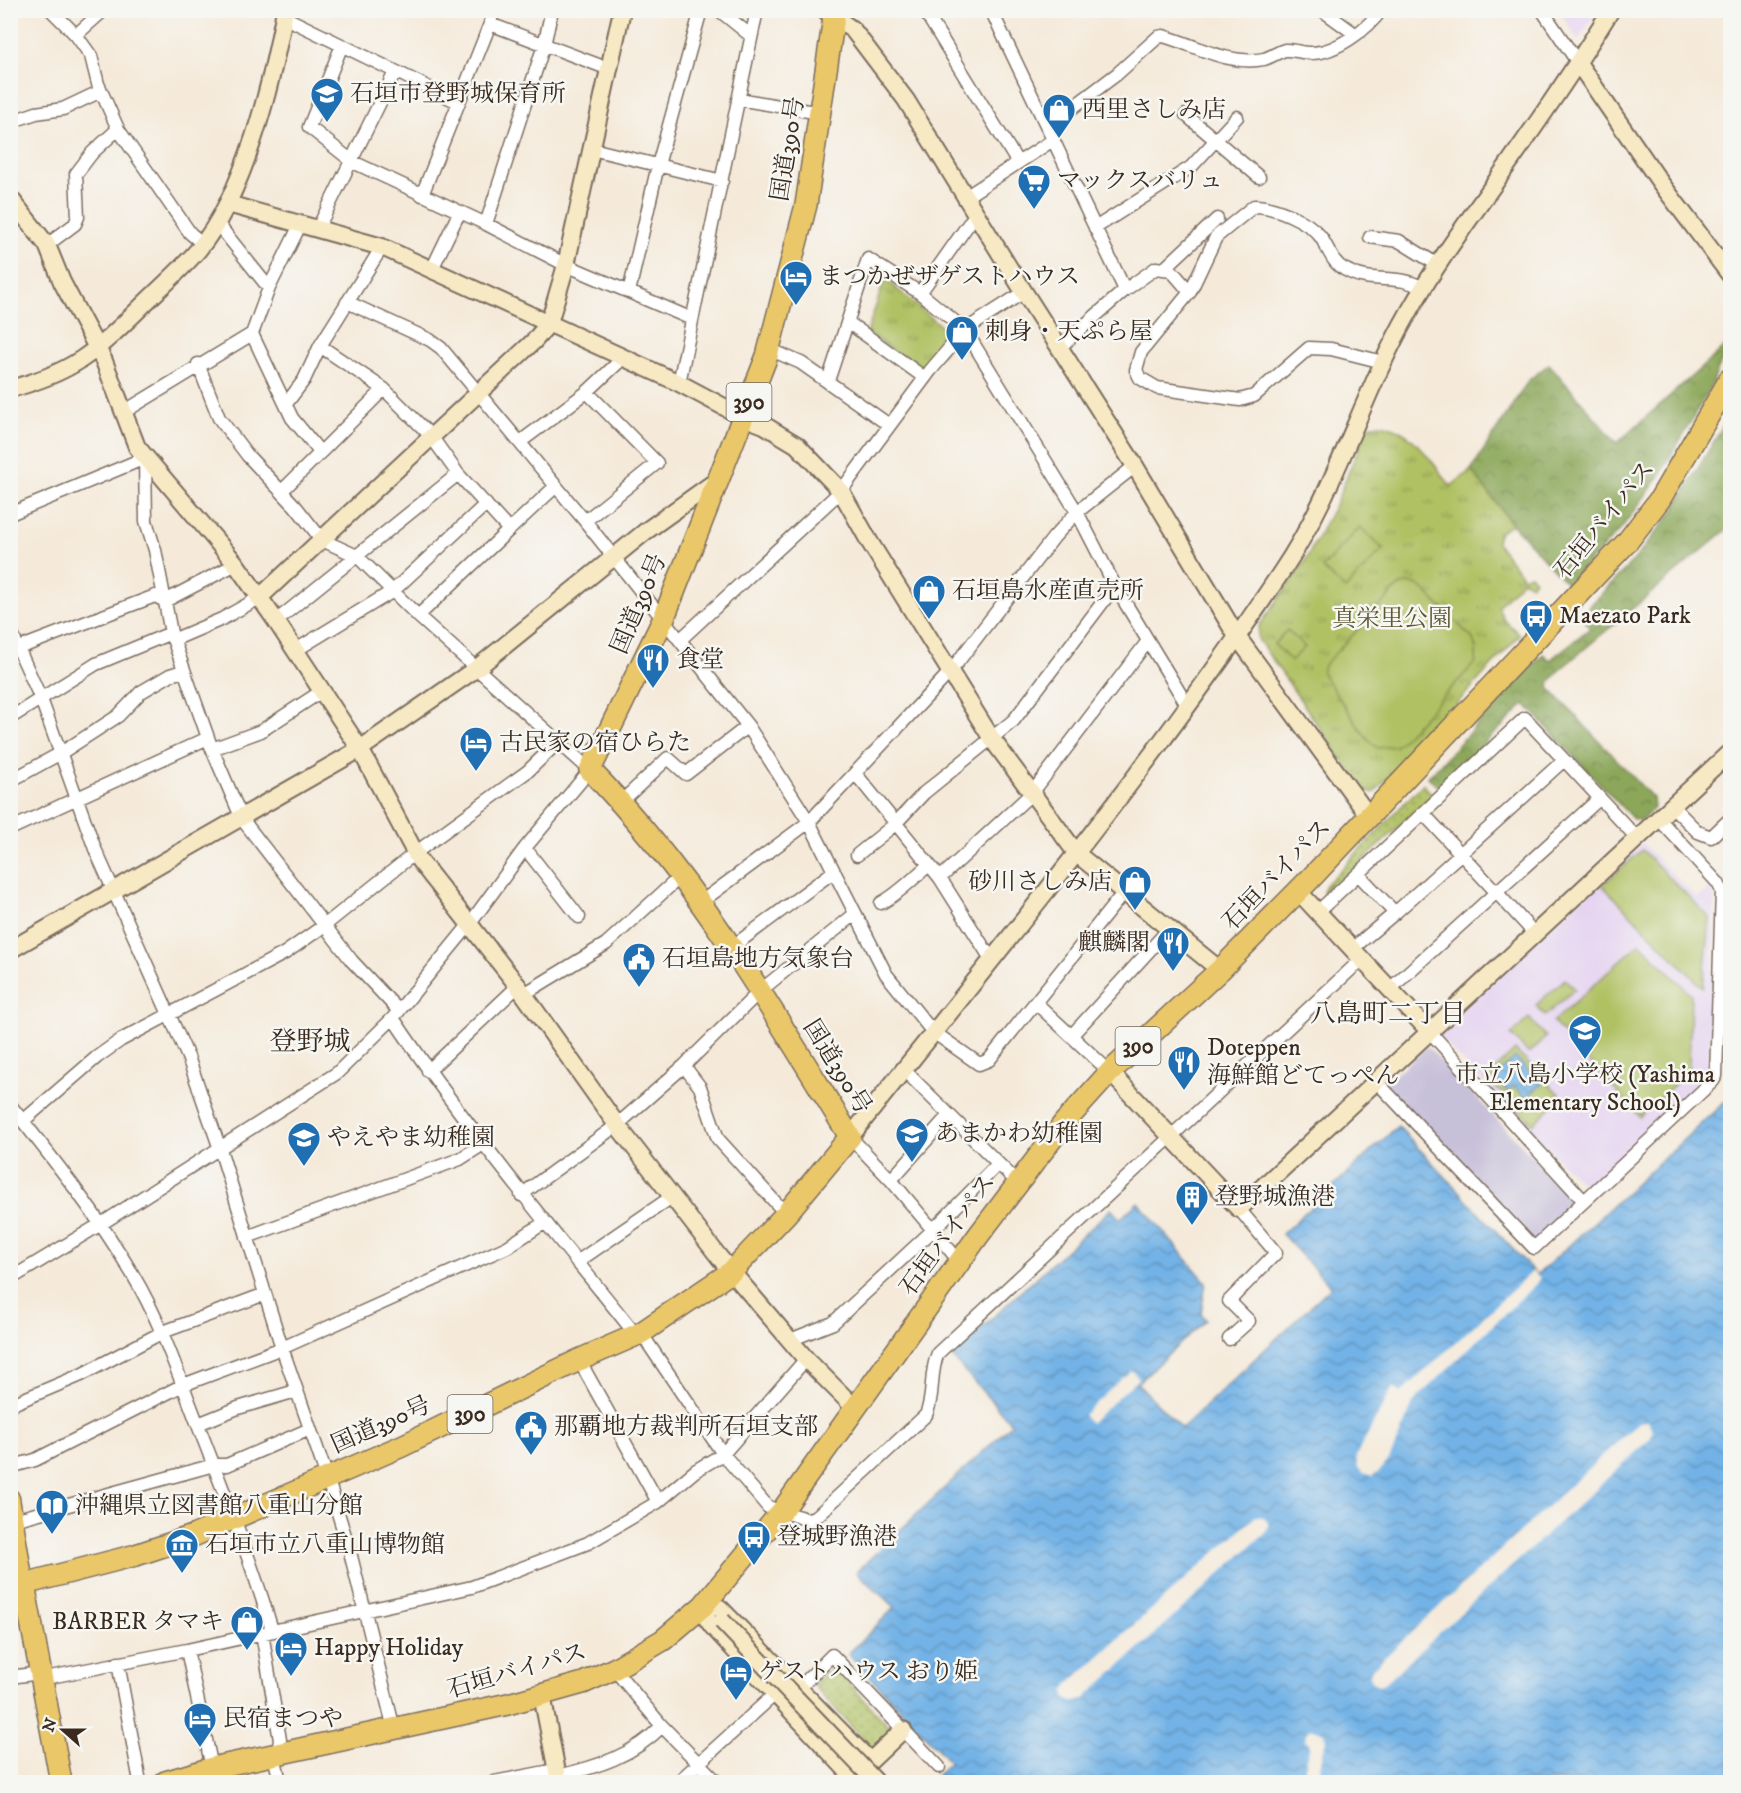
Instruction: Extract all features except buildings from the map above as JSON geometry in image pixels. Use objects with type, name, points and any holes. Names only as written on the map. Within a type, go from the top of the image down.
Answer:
[{"type":"highway","name":"国道390号","points":[[17,1585],[136,1555],[233,1520],[402,1446],[579,1360],[638,1334],[731,1272],[786,1214],[850,1137],[760,991],[701,902],[621,802],[590,770],[663,620],[769,350],[806,205],[837,14]]},
{"type":"highway","name":"石垣バイパス","points":[[165,1782],[212,1768],[394,1729],[542,1695],[583,1683],[614,1669],[663,1640],[703,1606],[782,1511],[959,1261],[1064,1123],[1110,1072],[1220,970],[1298,891],[1627,542],[1660,499],[1731,379]]},
{"type":"highway","points":[[17,1585],[64,1778]]},
{"type":"main road","points":[[10,1498],[14,1520],[17,1585]]},
{"type":"street","points":[[51,10],[76,35],[91,56],[101,91],[118,129],[190,233],[203,244]]},
{"type":"street","points":[[76,35],[104,10]]},
{"type":"street","points":[[422,195],[490,24],[492,10]]},
{"type":"street","points":[[486,224],[544,45],[552,10]]},
{"type":"street","points":[[10,718],[96,664],[222,619],[259,598],[479,392],[549,323],[566,265],[622,10]]},
{"type":"street","points":[[629,292],[658,165],[701,10]]},
{"type":"street","points":[[719,10],[751,36]]},
{"type":"street","points":[[679,383],[757,10]]},
{"type":"street","points":[[924,10],[1018,163]]},
{"type":"street","points":[[991,10],[1125,290]]},
{"type":"street","points":[[1322,10],[1355,34]]},
{"type":"street","points":[[1047,127],[1117,75],[1158,37],[1163,36],[1194,49],[1244,60],[1265,59],[1285,50],[1314,53],[1328,51],[1355,34],[1381,10]]},
{"type":"street","points":[[1542,10],[1660,182],[1731,275]]},
{"type":"street","points":[[959,1261],[891,1180],[850,1137],[932,1031],[1077,854],[1283,570],[1316,513],[1383,362],[1423,288],[1578,63],[1611,10]]},
{"type":"street","points":[[10,389],[47,379],[69,369],[97,348],[203,244],[228,204],[258,119],[285,14],[395,72],[458,102]]},
{"type":"street","points":[[837,14],[853,30],[906,100],[977,212],[1024,292],[1135,466],[1236,635],[1368,815]]},
{"type":"street","points":[[490,24],[609,69]]},
{"type":"street","points":[[342,45],[309,127],[353,162],[486,224],[566,265],[692,319]]},
{"type":"street","points":[[318,228],[353,162],[395,72]]},
{"type":"street","points":[[10,122],[36,113],[63,109],[101,91]]},
{"type":"street","points":[[738,99],[820,113]]},
{"type":"street","points":[[1186,115],[1259,177]]},
{"type":"street","points":[[1095,228],[1191,167],[1237,117]]},
{"type":"street","points":[[47,245],[75,224],[78,217],[76,174],[92,153],[118,129]]},
{"type":"street","points":[[967,196],[1053,140]]},
{"type":"street","points":[[592,149],[722,181]]},
{"type":"street","points":[[10,198],[47,245],[62,282],[97,348],[137,447],[236,564],[276,621],[360,749],[415,854],[521,990],[617,1125],[731,1272],[806,1359],[856,1409]]},
{"type":"street","points":[[228,204],[382,247],[622,359],[679,383],[743,417],[764,425],[797,445],[842,491],[875,551],[992,739],[1077,854],[1220,970]]},
{"type":"street","points":[[1383,362],[1331,349],[1309,348],[1249,399],[1148,385],[1136,370],[1141,352],[1190,292],[1216,237],[1254,206],[1268,208],[1314,230],[1333,259],[1344,270],[1374,280],[1400,278],[1423,288]]},
{"type":"street","points":[[920,293],[977,212]]},
{"type":"street","points":[[432,269],[459,213]]},
{"type":"street","points":[[1165,268],[1217,219]]},
{"type":"street","points":[[217,223],[269,288]]},
{"type":"street","points":[[122,412],[198,364],[252,334],[269,288],[300,225]]},
{"type":"street","points":[[1370,237],[1400,241],[1438,265]]},
{"type":"street","points":[[285,404],[304,380],[320,346],[382,247]]},
{"type":"street","points":[[828,381],[849,323],[868,259],[920,293],[965,330],[1077,512],[1115,586],[1187,705]]},
{"type":"street","points":[[1060,346],[1125,290],[1156,268],[1165,268],[1175,273],[1190,292]]},
{"type":"street","points":[[681,639],[842,491],[889,425],[965,330],[1024,292]]},
{"type":"street","points":[[347,302],[430,340],[441,348],[681,639],[748,726],[809,822],[886,974],[932,1031],[979,1064],[989,1060],[1125,891]]},
{"type":"street","points":[[849,323],[925,378]]},
{"type":"street","points":[[252,334],[292,418],[320,452]]},
{"type":"street","points":[[320,346],[384,389],[431,436],[458,474],[509,530]]},
{"type":"street","points":[[769,350],[801,363],[889,425]]},
{"type":"street","points":[[520,442],[587,392],[622,359]]},
{"type":"street","points":[[10,1279],[101,1224],[337,1073],[396,1015],[469,926],[525,848],[590,770],[418,616],[357,556],[322,540],[282,491],[248,456],[219,418],[198,364]]},
{"type":"street","points":[[282,491],[384,389]]},
{"type":"street","points":[[585,521],[657,463],[587,392]]},
{"type":"street","points":[[10,514],[146,458]]},
{"type":"street","points":[[146,458],[147,521],[172,636],[210,743],[242,819],[396,1015],[428,1071],[485,1143],[521,1195],[638,1334],[723,1454],[768,1507],[802,1518],[810,1519],[818,1515],[926,1415],[931,1403],[932,1366],[938,1353],[1171,1135],[1357,954],[1395,913],[1564,760]]},
{"type":"street","points":[[701,902],[809,822],[950,672],[1054,537],[1077,512],[1135,466]]},
{"type":"street","points":[[276,621],[458,474]]},
{"type":"street","points":[[10,950],[115,892],[360,749],[477,668],[613,556],[716,482]]},
{"type":"street","points":[[418,616],[556,486]]},
{"type":"street","points":[[296,651],[393,591],[486,504]]},
{"type":"street","points":[[165,601],[236,564]]},
{"type":"street","points":[[857,855],[894,825],[924,793],[1014,720],[1115,586]]},
{"type":"street","points":[[19,648],[155,596],[165,601]]},
{"type":"street","points":[[10,630],[41,699],[95,849],[188,1057],[350,1552],[363,1612],[394,1729]]},
{"type":"street","points":[[940,878],[1032,793],[1148,640]]},
{"type":"street","points":[[10,781],[61,753],[118,716],[141,692],[170,675],[183,672]]},
{"type":"street","points":[[10,829],[210,743],[261,731],[322,691]]},
{"type":"street","points":[[1324,906],[1525,718],[1637,838]]},
{"type":"street","points":[[621,802],[668,758],[686,774],[748,726]]},
{"type":"street","points":[[23,1121],[97,1057],[169,1013],[198,1001],[285,953],[325,925],[415,854],[528,771],[558,742]]},
{"type":"street","points":[[1239,1209],[1731,752]]},
{"type":"street","points":[[855,773],[894,825],[940,878],[991,959]]},
{"type":"street","points":[[1390,989],[1600,798]]},
{"type":"street","points":[[1672,806],[1704,836],[1711,837],[1731,819]]},
{"type":"street","points":[[1423,813],[1535,934]]},
{"type":"street","points":[[1376,1082],[1534,1248],[1584,1202],[1716,1076],[1722,891],[1719,883],[1658,818]]},
{"type":"street","points":[[525,848],[579,917]]},
{"type":"street","points":[[881,903],[897,896],[929,865]]},
{"type":"street","points":[[732,947],[833,872]]},
{"type":"street","points":[[1358,874],[1395,913]]},
{"type":"street","points":[[428,1071],[521,990],[606,944],[681,875]]},
{"type":"street","points":[[1298,891],[1584,1202]]},
{"type":"street","points":[[521,1195],[617,1125],[684,1066],[760,991],[855,914]]},
{"type":"street","points":[[1072,1035],[1169,929]]},
{"type":"street","points":[[1036,1003],[1110,1072],[1171,1135],[1276,1253],[1229,1301],[1249,1321],[1229,1339]]},
{"type":"street","points":[[684,1066],[700,1087],[718,1139],[786,1214]]},
{"type":"street","points":[[903,1069],[997,1165],[1018,1183]]},
{"type":"street","points":[[10,1105],[50,1153],[101,1224],[134,1276],[163,1332],[257,1579],[267,1632],[280,1740],[277,1755],[280,1782]]},
{"type":"street","points":[[891,1180],[949,1115]]},
{"type":"street","points":[[247,1237],[460,1160],[485,1143]]},
{"type":"street","points":[[790,1340],[833,1323],[932,1231],[997,1165]]},
{"type":"street","points":[[577,1262],[673,1196]]},
{"type":"street","points":[[10,1467],[35,1460],[183,1385],[282,1348],[507,1247],[544,1223]]},
{"type":"street","points":[[10,1405],[81,1375],[163,1332],[265,1294]]},
{"type":"street","points":[[10,1677],[40,1673],[50,1677],[187,1650],[472,1587],[588,1543],[658,1502],[695,1471],[723,1454],[806,1359]]},
{"type":"street","points":[[579,1360],[658,1502]]},
{"type":"street","points":[[198,1424],[238,1408],[296,1391]]},
{"type":"street","points":[[14,1520],[214,1465],[227,1465],[310,1429]]},
{"type":"street","points":[[703,1606],[722,1620],[876,1782]]},
{"type":"street","points":[[703,1606],[720,1608],[800,1687],[870,1761]]},
{"type":"street","points":[[703,1606],[705,1616],[711,1625],[850,1780],[903,1730]]},
{"type":"street","points":[[187,1650],[212,1768]]},
{"type":"street","points":[[678,1782],[778,1699],[800,1687],[832,1655],[939,1767]]},
{"type":"street","points":[[118,1663],[140,1782]]},
{"type":"street","points":[[614,1669],[662,1726],[717,1782]]},
{"type":"street","points":[[542,1695],[557,1776]]},
{"type":"street","points":[[494,1782],[557,1776],[600,1766],[619,1758],[652,1736],[662,1726]]},
{"type":"shaded area","points":[[1560,11],[1597,11],[1578,41]]},
{"type":"shaded area","name":"市立八島小学校 (Yashima Elementary School)","points":[[1642,843],[1697,898],[1711,887],[1715,896],[1709,1081],[1589,1191],[1440,1038],[1440,1030]]},
{"type":"shaded area","points":[[1427,1046],[1577,1203],[1535,1243],[1385,1084]]},
{"type":"green space","points":[[885,279],[955,338],[925,374],[867,332]]},
{"type":"green space","points":[[1730,342],[1710,388],[1659,477],[1621,529],[1567,584],[1512,524],[1471,470],[1528,381],[1549,364],[1617,443]]},
{"type":"green space","points":[[1730,414],[1730,527],[1563,667],[1550,681],[1549,688],[1653,798],[1654,808],[1641,821],[1633,819],[1525,704],[1439,787],[1428,777],[1543,654],[1550,660],[1590,628],[1581,615],[1634,560],[1673,511]]},
{"type":"green space","name":"真栄里公園","points":[[1380,424],[1402,432],[1412,439],[1451,486],[1471,470],[1512,524],[1500,532],[1496,542],[1523,577],[1530,574],[1535,580],[1531,585],[1523,580],[1498,606],[1503,619],[1520,635],[1374,793],[1363,790],[1258,639],[1259,626],[1304,563],[1335,505],[1368,426]]},
{"type":"green space","points":[[1360,527],[1383,549],[1345,589],[1322,568]]},
{"type":"green space","points":[[1409,583],[1418,585],[1473,639],[1476,662],[1396,746],[1378,748],[1368,740],[1322,673],[1324,665],[1399,586]]},
{"type":"green space","points":[[1287,630],[1305,647],[1291,661],[1274,644]]},
{"type":"green space","points":[[1423,784],[1432,795],[1326,896],[1323,891],[1326,885]]},
{"type":"green space","points":[[1642,850],[1710,918],[1703,988],[1602,885]]},
{"type":"green space","points":[[1640,943],[1691,994],[1689,1071],[1640,1117],[1553,1022]]},
{"type":"green space","points":[[1565,979],[1575,989],[1545,1016],[1536,1005]]},
{"type":"green space","points":[[1529,1018],[1546,1037],[1529,1054],[1511,1035]]},
{"type":"green space","points":[[1515,1050],[1562,1097],[1533,1124],[1486,1078]]},
{"type":"green space","points":[[833,1666],[894,1732],[874,1751],[813,1685]]},
{"type":"water","points":[[1515,1057],[1542,1084],[1526,1098],[1514,1086],[1507,1091],[1494,1078]]},
{"type":"water","points":[[1730,1097],[1730,1782],[930,1782],[950,1762],[848,1654],[895,1607],[856,1572],[1012,1424],[951,1356],[1111,1209],[1120,1219],[1138,1202],[1206,1282],[1201,1314],[1206,1320],[1137,1383],[1182,1428],[1331,1287],[1282,1234],[1398,1126],[1537,1275]]},
{"type":"pier","points":[[1533,1271],[1541,1279],[1414,1401],[1389,1460],[1380,1471],[1372,1476],[1363,1473],[1357,1467],[1356,1456],[1393,1387],[1401,1393]]},
{"type":"pier","points":[[1131,1370],[1139,1378],[1090,1423],[1083,1415]]},
{"type":"pier","points":[[1647,1421],[1653,1432],[1650,1439],[1385,1683],[1378,1685],[1372,1682],[1369,1676],[1372,1669],[1639,1422]]},
{"type":"pier","points":[[1256,1516],[1264,1517],[1269,1525],[1266,1532],[1083,1700],[1073,1702],[1067,1699],[1064,1692],[1068,1684]]},
{"type":"pier","points":[[1311,1728],[1324,1733],[1326,1739],[1317,1782],[1302,1782],[1310,1744],[1305,1741],[1306,1733]]},
{"type":"place","name":"石垣市登野城保育所","points":[[327,123]]},
{"type":"place","name":"西里さしみ店","points":[[1059,139]]},
{"type":"place","name":"マックスバリュ","points":[[1034,210]]},
{"type":"place","name":"まつかぜザゲストハウス","points":[[796,306]]},
{"type":"place","name":"刺身・天ぷら屋","points":[[962,361]]},
{"type":"place","name":"石垣島水産直売所","points":[[929,620]]},
{"type":"place","name":"Maezato Park","points":[[1536,645]]},
{"type":"place","name":"食堂","points":[[653,689]]},
{"type":"place","name":"古民家の宿ひらた","points":[[476,772]]},
{"type":"place","name":"砂川さしみ店","points":[[1135,911]]},
{"type":"place","name":"麒麟閣","points":[[1173,972]]},
{"type":"place","name":"石垣島地方気象台","points":[[639,988]]},
{"type":"place","name":"市立八島小学校 (Yashima Elementary School)","points":[[1585,1060]]},
{"type":"place","name":"Doteppen 海鮮館どてっぺん","points":[[1184,1091]]},
{"type":"place","name":"あまかわ幼稚園","points":[[912,1163]]},
{"type":"place","name":"やえやま幼稚園","points":[[304,1167]]},
{"type":"place","name":"登野城漁港","points":[[1192,1226]]},
{"type":"place","name":"那覇地方裁判所石垣支部","points":[[531,1456]]},
{"type":"place","name":"沖縄県立図書館八重山分館","points":[[52,1535]]},
{"type":"place","name":"登城野漁港","points":[[754,1566]]},
{"type":"place","name":"石垣市立八重山博物館","points":[[182,1574]]},
{"type":"place","name":"BARBER タマキ","points":[[247,1651]]},
{"type":"place","name":"Happy Holiday","points":[[291,1677]]},
{"type":"place","name":"ゲストハウス おり姫","points":[[736,1701]]},
{"type":"place","name":"民宿まつや","points":[[200,1748]]},
{"type":"district","name":"八島町二丁目","points":[[1388,1014]]},
{"type":"district","name":"登野城","points":[[310,1042]]}]
